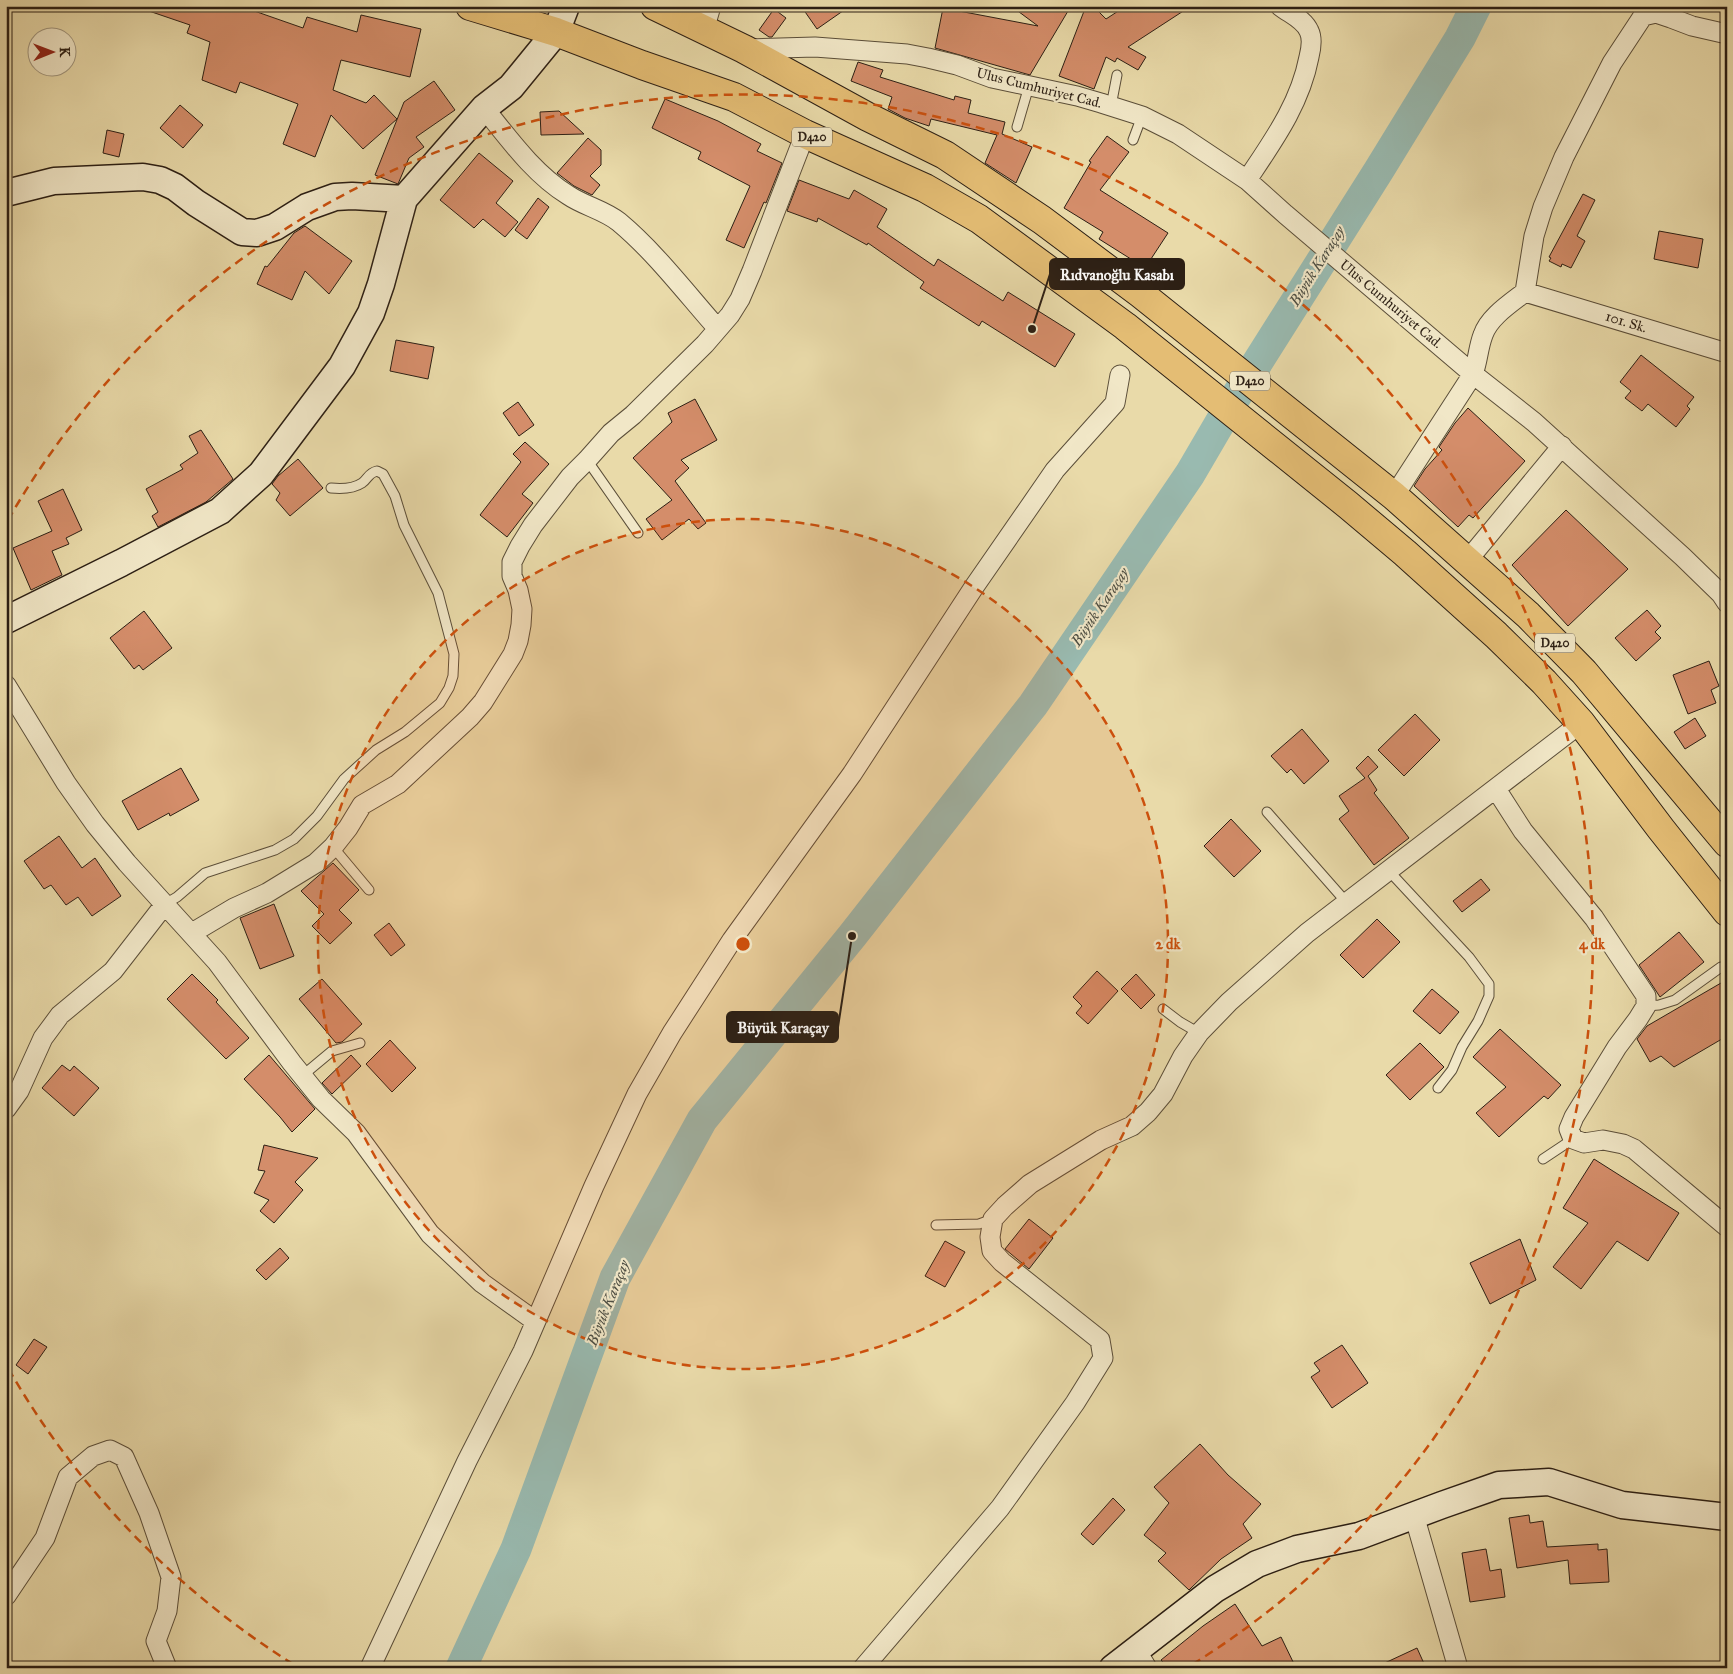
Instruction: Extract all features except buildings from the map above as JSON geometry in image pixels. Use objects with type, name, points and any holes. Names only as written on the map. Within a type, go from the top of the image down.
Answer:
[{"type":"highway","name":"D420","points":[[470,6],[556,32],[734,97],[805,134],[925,188],[979,219],[1124,326],[1348,505],[1405,553],[1496,635],[1544,682],[1581,723]]},
{"type":"highway","name":"D420","points":[[655,6],[708,18],[744,50],[868,117],[945,155],[1042,220],[1141,294],[1394,496],[1528,615],[1584,672],[1727,843]]},
{"type":"highway","points":[[1581,723],[1727,912]]},
{"type":"street","points":[[6,620],[122,563],[220,511],[261,474],[342,366],[371,313],[381,284],[404,199],[484,108],[511,87],[556,32],[566,6]]},
{"type":"street","points":[[1248,180],[1289,116],[1306,78],[1312,47],[1310,32],[1303,22],[1280,6]]},
{"type":"street","points":[[1394,496],[1473,374],[1484,332],[1502,309],[1525,292],[1534,236],[1543,207],[1564,157],[1612,63],[1631,33],[1644,16],[1657,10],[1692,26],[1727,34]]},
{"type":"street","name":"Ulus Cumhuriyet Cad.","points":[[744,50],[815,47],[907,54],[957,65],[992,78],[1077,96],[1111,106],[1142,116],[1178,134],[1248,180],[1285,214],[1473,374],[1504,397],[1562,446],[1725,595]]},
{"type":"street","points":[[484,108],[545,178],[569,196],[608,215],[640,242],[718,329]]},
{"type":"street","points":[[192,933],[234,908],[268,893],[316,864],[348,828],[362,805],[398,784],[470,717],[483,702],[512,654],[521,626],[522,609],[518,590],[512,576],[512,562],[533,525],[570,477],[588,460],[611,433],[633,415],[705,344],[730,315],[740,299],[805,134]]},
{"type":"street","points":[[6,192],[54,181],[143,177],[160,180],[175,187],[196,203],[242,232],[257,233],[275,227],[307,207],[335,197],[404,199]]},
{"type":"street","name":"101. Sk.","points":[[1525,292],[1727,354]]},
{"type":"street","points":[[370,1668],[467,1461],[523,1351],[594,1186],[638,1094],[672,1033],[732,940],[852,774],[974,587],[1055,470],[1115,403],[1120,375]]},
{"type":"street","points":[[1467,561],[1562,446]]},
{"type":"street","points":[[6,685],[66,782],[95,824],[127,863],[217,962],[302,1076],[320,1098],[356,1133],[430,1234],[482,1283],[535,1321]]},
{"type":"street","points":[[863,1668],[1000,1508],[1075,1403],[1103,1358],[1100,1340],[1002,1262],[992,1251],[990,1237],[993,1219],[1030,1184],[1101,1140],[1132,1126],[1148,1112],[1163,1094],[1172,1074],[1199,1033],[1228,1002],[1347,903],[1581,723]]},
{"type":"street","points":[[1496,789],[1523,831],[1594,918],[1646,996],[1646,1006],[1574,1117],[1569,1129],[1573,1139],[1584,1143],[1603,1140],[1623,1144],[1634,1149],[1727,1227]]},
{"type":"street","points":[[6,1108],[19,1091],[43,1038],[60,1015],[113,971],[165,904]]},
{"type":"street","points":[[6,1596],[45,1538],[68,1477],[93,1456],[110,1450],[124,1457],[149,1513],[171,1577],[168,1611],[156,1641],[167,1668]]},
{"type":"street","points":[[1113,1668],[1141,1659],[1215,1590],[1257,1564],[1297,1549],[1359,1536],[1499,1485],[1549,1482],[1622,1506],[1727,1517]]},
{"type":"street","points":[[1414,1515],[1458,1668]]},
{"type":"lane","points":[[1111,106],[1118,74]]},
{"type":"lane","points":[[1017,127],[1029,86]]},
{"type":"lane","points":[[1133,140],[1142,116]]},
{"type":"lane","points":[[588,460],[638,533]]},
{"type":"lane","points":[[165,904],[177,897],[205,873],[275,850],[294,838],[317,816],[344,779],[376,750],[406,732],[440,703],[449,688],[453,676],[454,654],[438,594],[404,525],[395,496],[383,474],[377,471],[370,472],[362,483],[352,487],[342,490],[330,488]]},
{"type":"lane","points":[[1267,812],[1347,903]]},
{"type":"lane","points":[[333,847],[369,890]]},
{"type":"lane","points":[[1389,871],[1469,957],[1489,984],[1489,996],[1483,1012],[1462,1047],[1452,1070],[1438,1088]]},
{"type":"lane","points":[[1646,1006],[1659,1005],[1675,1000],[1721,968]]},
{"type":"lane","points":[[1163,1009],[1199,1033]]},
{"type":"lane","points":[[302,1076],[332,1051],[360,1043]]},
{"type":"lane","points":[[1543,1159],[1573,1139]]},
{"type":"lane","points":[[936,1225],[979,1224],[993,1219]]},
{"type":"waterway","name":"Büyük Karaçay","points":[[461,1668],[516,1549],[615,1278],[702,1120],[852,936],[1033,705],[1190,474],[1228,409],[1460,38],[1476,6]]},
{"type":"place","name":"Rıdvanoğlu Kasabı","points":[[1032,329]]},
{"type":"place","name":"Büyük Karaçay","points":[[852,936]]}]
